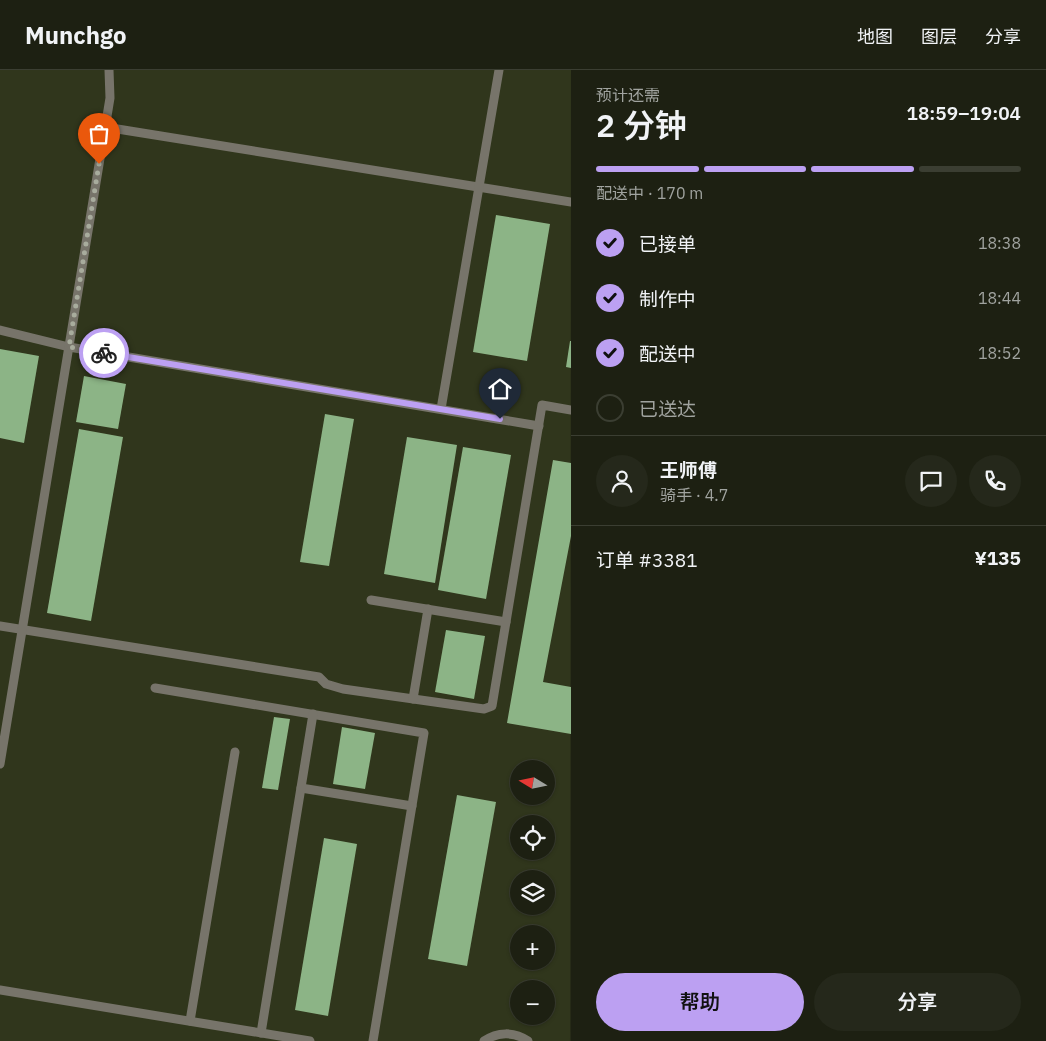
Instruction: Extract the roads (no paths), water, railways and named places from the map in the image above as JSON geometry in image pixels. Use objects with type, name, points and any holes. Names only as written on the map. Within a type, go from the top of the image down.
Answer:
[{"type":"lane","points":[[0,764],[110,98],[109,70]]},
{"type":"lane","points":[[441,409],[499,70]]},
{"type":"lane","points":[[105,128],[571,202]]},
{"type":"lane","points":[[0,330],[69,347],[538,426]]},
{"type":"lane","points":[[0,626],[319,677],[326,684],[343,689],[484,709],[492,706],[542,405],[571,410]]},
{"type":"lane","points":[[371,600],[506,622]]},
{"type":"lane","points":[[413,699],[428,609]]},
{"type":"lane","points":[[155,688],[424,733],[373,1041]]},
{"type":"lane","points":[[261,1033],[313,714]]},
{"type":"lane","points":[[190,1021],[235,752]]},
{"type":"lane","points":[[301,788],[412,806]]},
{"type":"lane","points":[[0,990],[310,1041]]},
{"type":"lane","points":[[484,1041],[496,1035],[506,1034],[515,1035],[528,1041]]}]
